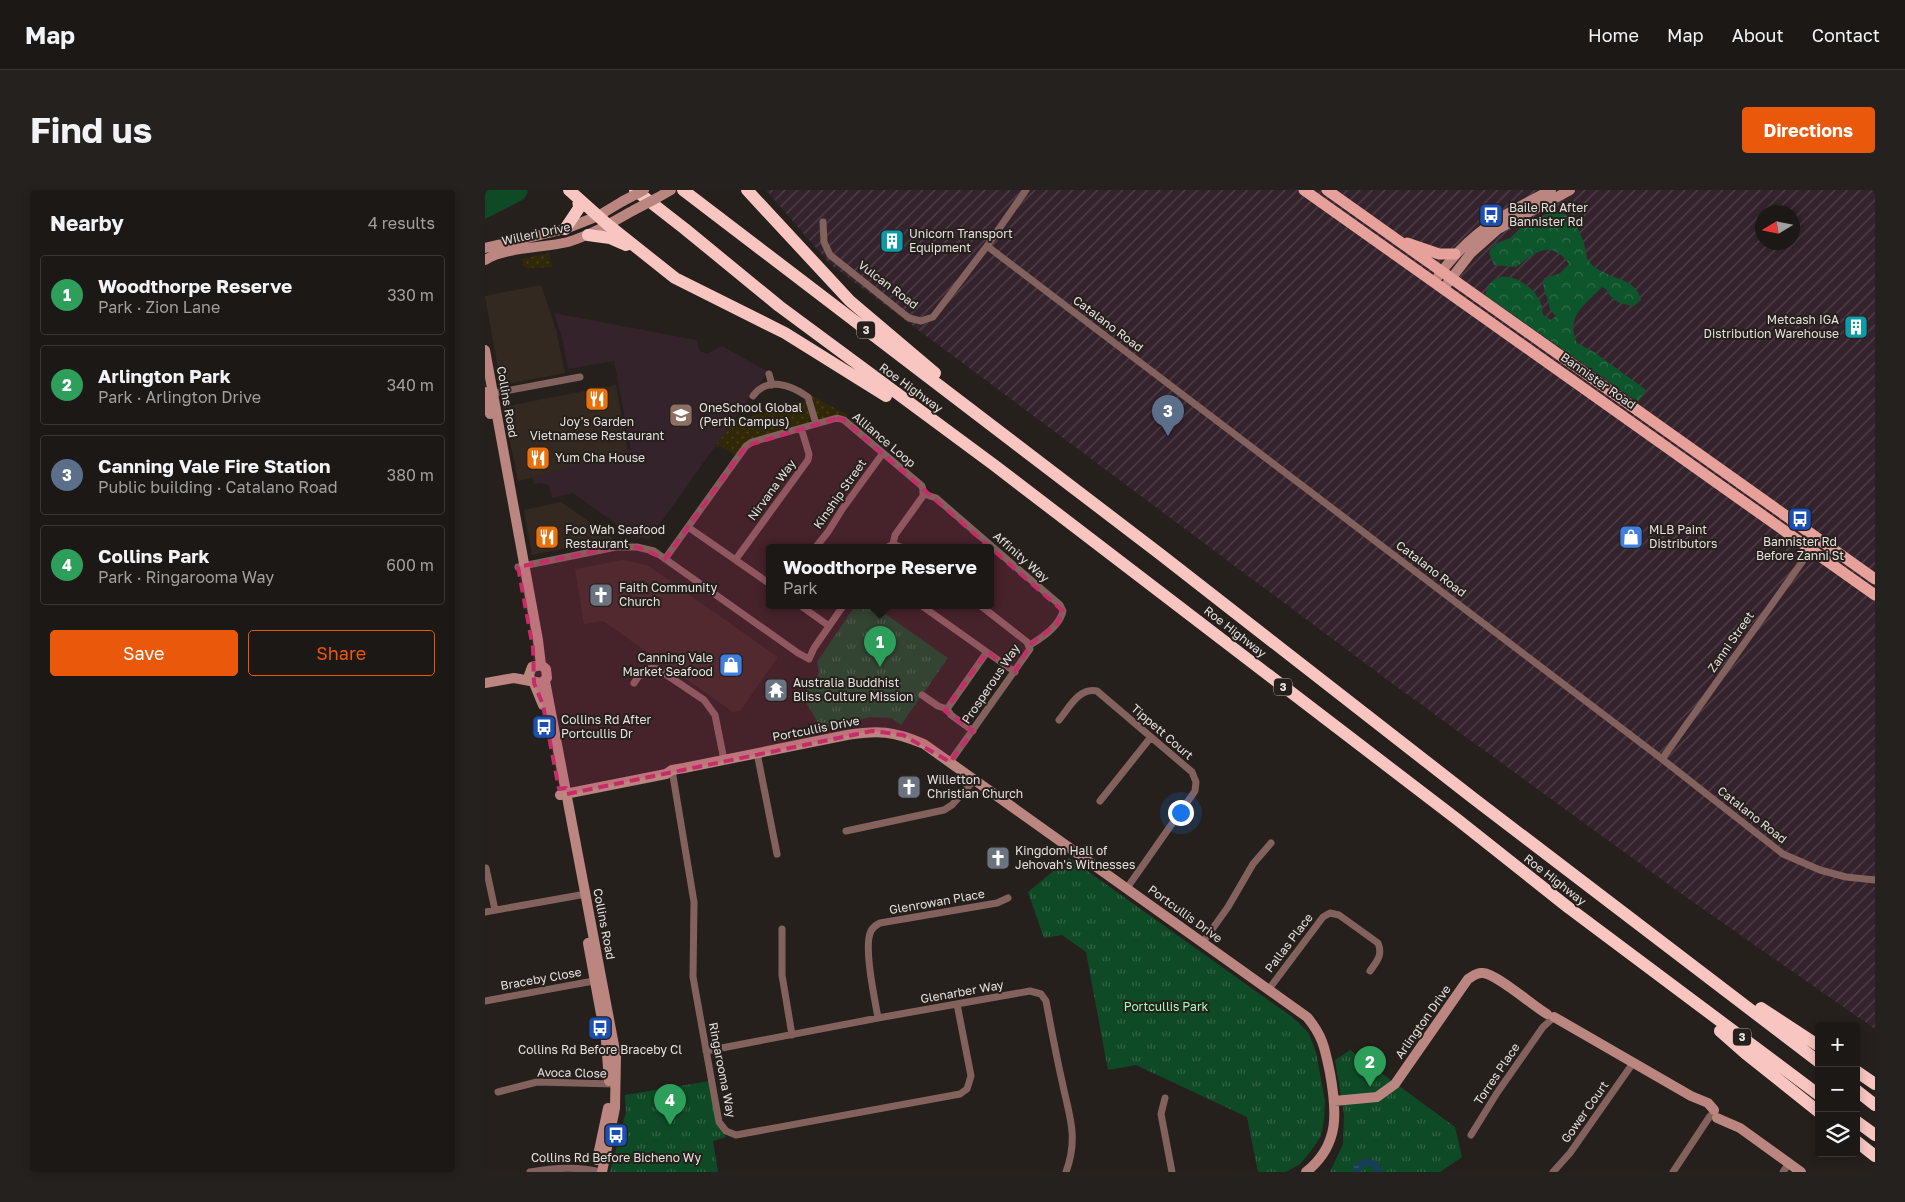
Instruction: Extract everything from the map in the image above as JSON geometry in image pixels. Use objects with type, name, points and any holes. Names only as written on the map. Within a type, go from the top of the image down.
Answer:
[{"type":"highway","name":"Roe Highway","points":[[635,190],[779,306],[994,465],[1664,980],[1815,1092]]},
{"type":"highway","name":"Roe Highway","points":[[683,190],[1815,1059]]},
{"type":"highway","points":[[747,190],[850,301],[1049,470]]},
{"type":"highway","points":[[574,194],[641,253],[675,278],[785,333],[883,394],[940,435],[994,465]]},
{"type":"highway","points":[[565,229],[579,208],[574,194]]},
{"type":"highway","points":[[588,234],[610,238],[641,253]]},
{"type":"highway","points":[[1701,972],[1815,1043]]},
{"type":"highway","points":[[1664,980],[1745,1053],[1815,1109]]},
{"type":"highway","points":[[1860,1074],[1875,1084]]},
{"type":"highway","points":[[1860,1093],[1875,1104]]},
{"type":"highway","points":[[1860,1124],[1875,1135]]},
{"type":"highway","points":[[1860,1144],[1875,1156]]},
{"type":"main road","name":"Bannister Road","points":[[1304,190],[1875,595]]},
{"type":"main road","name":"Bannister Road","points":[[1327,190],[1875,579]]},
{"type":"main road","points":[[1396,239],[1439,254],[1455,254]]},
{"type":"street","name":"Willeri Drive","points":[[485,260],[516,251],[568,242],[588,234],[623,201],[644,190]]},
{"type":"street","name":"Willeri Drive","points":[[485,248],[603,220],[634,210],[671,190]]},
{"type":"street","name":"Vulcan Road","points":[[823,222],[824,242],[830,255],[909,318],[921,321],[933,317],[987,246],[1026,190]]},
{"type":"street","points":[[1446,275],[1455,254],[1491,223],[1556,192],[1570,190]]},
{"type":"street","points":[[1438,286],[1446,275],[1498,229],[1556,192]]},
{"type":"street","name":"Catalano Road","points":[[987,246],[1662,759],[1783,854],[1820,870],[1846,877],[1875,880]]},
{"type":"street","name":"Collins Road","points":[[485,350],[488,393],[521,566],[536,674],[563,791],[598,980],[613,1084],[607,1110],[598,1172]]},
{"type":"street","points":[[769,374],[771,385]]},
{"type":"street","points":[[488,393],[579,377]]},
{"type":"street","points":[[753,396],[757,391],[771,385],[778,383],[786,385],[808,397],[816,424]]},
{"type":"street","name":"Alliance Loop","points":[[665,559],[745,446],[752,442],[816,424],[841,418],[922,486],[923,494]]},
{"type":"street","name":"Nirvana Way","points":[[736,559],[808,460],[809,454],[801,428]]},
{"type":"street","name":"Kinship Street","points":[[818,544],[883,453]]},
{"type":"street","points":[[893,544],[895,535],[923,494]]},
{"type":"street","name":"Affinity Way","points":[[923,494],[935,498],[988,544]]},
{"type":"street","points":[[689,526],[766,581]]},
{"type":"street","name":"Zanni Street","points":[[1662,759],[1819,538]]},
{"type":"street","points":[[521,566],[616,547],[637,547],[654,551],[809,659],[814,648],[841,609]]},
{"type":"street","name":"Affinity Way","points":[[994,549],[1059,605],[1063,611],[1057,624],[1030,645]]},
{"type":"street","points":[[805,609],[829,626]]},
{"type":"street","points":[[926,609],[1015,672]]},
{"type":"street","name":"Prosperous Way","points":[[950,762],[1029,653],[1030,645],[986,609]]},
{"type":"street","points":[[947,709],[987,652]]},
{"type":"street","points":[[634,684],[643,671],[653,668],[658,669],[704,700],[715,715],[724,760]]},
{"type":"street","points":[[485,683],[514,678],[519,674],[536,674]]},
{"type":"street","name":"Tippett Court","points":[[1059,720],[1082,693],[1092,690],[1101,694],[1192,772],[1196,782],[1195,792],[1127,888]]},
{"type":"street","points":[[922,695],[938,706],[947,709],[951,715],[973,731]]},
{"type":"street","name":"Portcullis Drive","points":[[563,791],[663,769],[672,770],[872,731],[903,735],[924,744],[1307,1017],[1318,1030],[1325,1045],[1335,1100],[1335,1120],[1329,1143],[1318,1160],[1306,1172]]},
{"type":"street","points":[[1100,801],[1151,737]]},
{"type":"street","points":[[757,753],[777,854]]},
{"type":"street","name":"Ringarooma Way","points":[[672,770],[694,902],[693,977],[719,1122],[726,1131],[736,1135],[959,1094],[967,1089],[971,1076],[957,1004]]},
{"type":"street","points":[[846,831],[943,810],[952,805],[975,780]]},
{"type":"street","points":[[1203,942],[1253,864],[1271,843]]},
{"type":"street","points":[[486,868],[495,910]]},
{"type":"street","points":[[485,912],[582,895]]},
{"type":"street","name":"Glenrowan Place","points":[[878,1018],[869,970],[870,932],[874,926],[880,923],[997,903],[1008,898]]},
{"type":"street","name":"Pallas Place","points":[[1269,989],[1323,917],[1330,913],[1339,915],[1377,943],[1381,950],[1380,958],[1370,971]]},
{"type":"street","points":[[782,929],[782,976],[792,1035]]},
{"type":"street","name":"Arlington Drive","points":[[1335,1100],[1377,1097],[1395,1084],[1468,979],[1475,974],[1483,972],[1528,999],[1550,1017],[1569,1025],[1691,1096],[1714,1115],[1733,1120],[1786,1168],[1801,1172]]},
{"type":"street","name":"Braceby Close","points":[[485,1001],[598,980]]},
{"type":"street","name":"Glenarber Way","points":[[706,1051],[1030,991],[1041,994],[1046,1001],[1062,1082],[1073,1125],[1073,1143],[1066,1172]]},
{"type":"street","name":"Torres Place","points":[[1471,1135],[1497,1093],[1550,1017]]},
{"type":"street","name":"Gower Court","points":[[1553,1172],[1570,1153],[1633,1063]]},
{"type":"street","name":"Avoca Close","points":[[498,1092],[537,1082],[613,1084]]},
{"type":"street","points":[[1165,1098],[1161,1114],[1172,1172]]},
{"type":"street","points":[[1673,1172],[1714,1115]]},
{"type":"street","points":[[530,1172],[563,1167],[598,1172]]},
{"type":"highlighted area","points":[[837,418],[844,420],[1063,611],[1057,624],[1030,645],[1015,672],[987,652],[945,711],[973,731],[950,762],[903,735],[872,731],[567,794],[566,788],[559,789],[543,705],[534,683],[533,648],[518,567],[616,547],[637,547],[665,559],[746,446]]},
{"type":"shaded area","points":[[766,190],[1875,190],[1875,1029],[1686,897],[1393,684],[830,264]]},
{"type":"shaded area","points":[[541,285],[556,330],[565,373],[501,385],[485,296]]},
{"type":"shaded area","name":"OneSchool Global (Perth Campus)","points":[[554,313],[696,340],[700,351],[707,354],[722,346],[768,372],[649,539],[634,537],[573,493],[552,498],[549,486],[542,483],[534,484],[532,477],[631,449],[614,361],[568,369],[562,338]]},
{"type":"shaded area","points":[[616,385],[628,453],[518,481],[503,407]]},
{"type":"shaded area","points":[[561,502],[614,539],[532,555],[524,510]]},
{"type":"shaded area","points":[[623,560],[647,565],[778,657],[740,711],[733,712],[603,621],[584,624],[575,569]]},
{"type":"green space","points":[[485,190],[527,190],[528,192],[524,199],[485,219]]},
{"type":"green space","points":[[1552,211],[1564,214],[1573,222],[1583,240],[1587,259],[1592,265],[1631,285],[1639,294],[1641,300],[1634,306],[1614,300],[1606,289],[1602,287],[1578,312],[1573,326],[1577,343],[1594,352],[1646,390],[1638,402],[1485,295],[1489,285],[1495,279],[1502,277],[1511,278],[1527,285],[1534,292],[1541,303],[1543,315],[1551,320],[1556,316],[1550,310],[1543,283],[1544,278],[1559,274],[1569,264],[1562,256],[1556,252],[1543,250],[1516,267],[1494,265],[1489,252],[1495,244],[1510,238],[1522,227]]},
{"type":"green space","points":[[853,609],[878,609],[948,658],[901,725],[891,718],[870,717],[822,729],[802,696],[819,673],[817,662]]},
{"type":"green space","name":"Portcullis Park","points":[[1069,858],[1292,1017],[1308,1032],[1316,1052],[1325,1101],[1324,1120],[1321,1136],[1300,1164],[1286,1172],[1258,1172],[1247,1117],[1136,1065],[1108,1070],[1086,952],[1062,935],[1044,938],[1028,892]]},
{"type":"green space","points":[[1350,1050],[1455,1127],[1462,1157],[1440,1172],[1330,1172],[1343,1144],[1344,1114],[1335,1060]]},
{"type":"green space","points":[[710,1081],[716,1123],[726,1137],[713,1141],[718,1172],[610,1172],[626,1112],[625,1095]]},
{"type":"sand","points":[[549,253],[552,267],[528,268],[523,266],[522,259]]},
{"type":"sand","points":[[810,395],[848,415],[846,417],[837,415],[820,419],[817,417]]},
{"type":"sand","points":[[806,401],[810,418],[807,424],[749,440],[744,443],[735,455],[721,446],[714,448],[733,421]]},
{"type":"water","points":[[1365,1158],[1377,1161],[1383,1172],[1375,1172],[1372,1167],[1366,1166],[1360,1172],[1353,1172],[1354,1165]]},
{"type":"place","name":"Baile Rd After Bannister Rd","points":[[1491,215]]},
{"type":"place","name":"Unicorn Transport Equipment","points":[[892,241]]},
{"type":"place","name":"Metcash IGA Distribution Warehouse","points":[[1856,327]]},
{"type":"place","name":"Joy's Garden Vietnamese Restaurant","points":[[597,399]]},
{"type":"place","name":"OneSchool Global (Perth Campus)","points":[[681,415]]},
{"type":"place","name":"Canning Vale Fire Station","points":[[1168,436]]},
{"type":"place","name":"Yum Cha House","points":[[538,458]]},
{"type":"place","name":"Bannister Rd Before Zanni St","points":[[1800,519]]},
{"type":"place","name":"Foo Wah Seafood Restaurant","points":[[547,537]]},
{"type":"place","name":"MLB Paint Distributors","points":[[1631,537]]},
{"type":"place","name":"Faith Community Church","points":[[601,595]]},
{"type":"place","name":"Canning Vale Market Seafood","points":[[731,665]]},
{"type":"place","name":"Woodthorpe Reserve","points":[[880,667]]},
{"type":"place","name":"Australia Buddhist Bliss Culture Mission","points":[[776,690]]},
{"type":"place","name":"Collins Rd After Portcullis Dr","points":[[544,727]]},
{"type":"place","name":"Willetton Christian Church","points":[[909,787]]},
{"type":"place","name":"Kingdom Hall of Jehovah's Witnesses","points":[[998,858]]},
{"type":"place","name":"Collins Rd Before Braceby Cl","points":[[600,1028]]},
{"type":"place","name":"Arlington Park","points":[[1370,1087]]},
{"type":"place","name":"Collins Park","points":[[670,1125]]},
{"type":"place","name":"Collins Rd Before Bicheno Wy","points":[[616,1135]]}]
